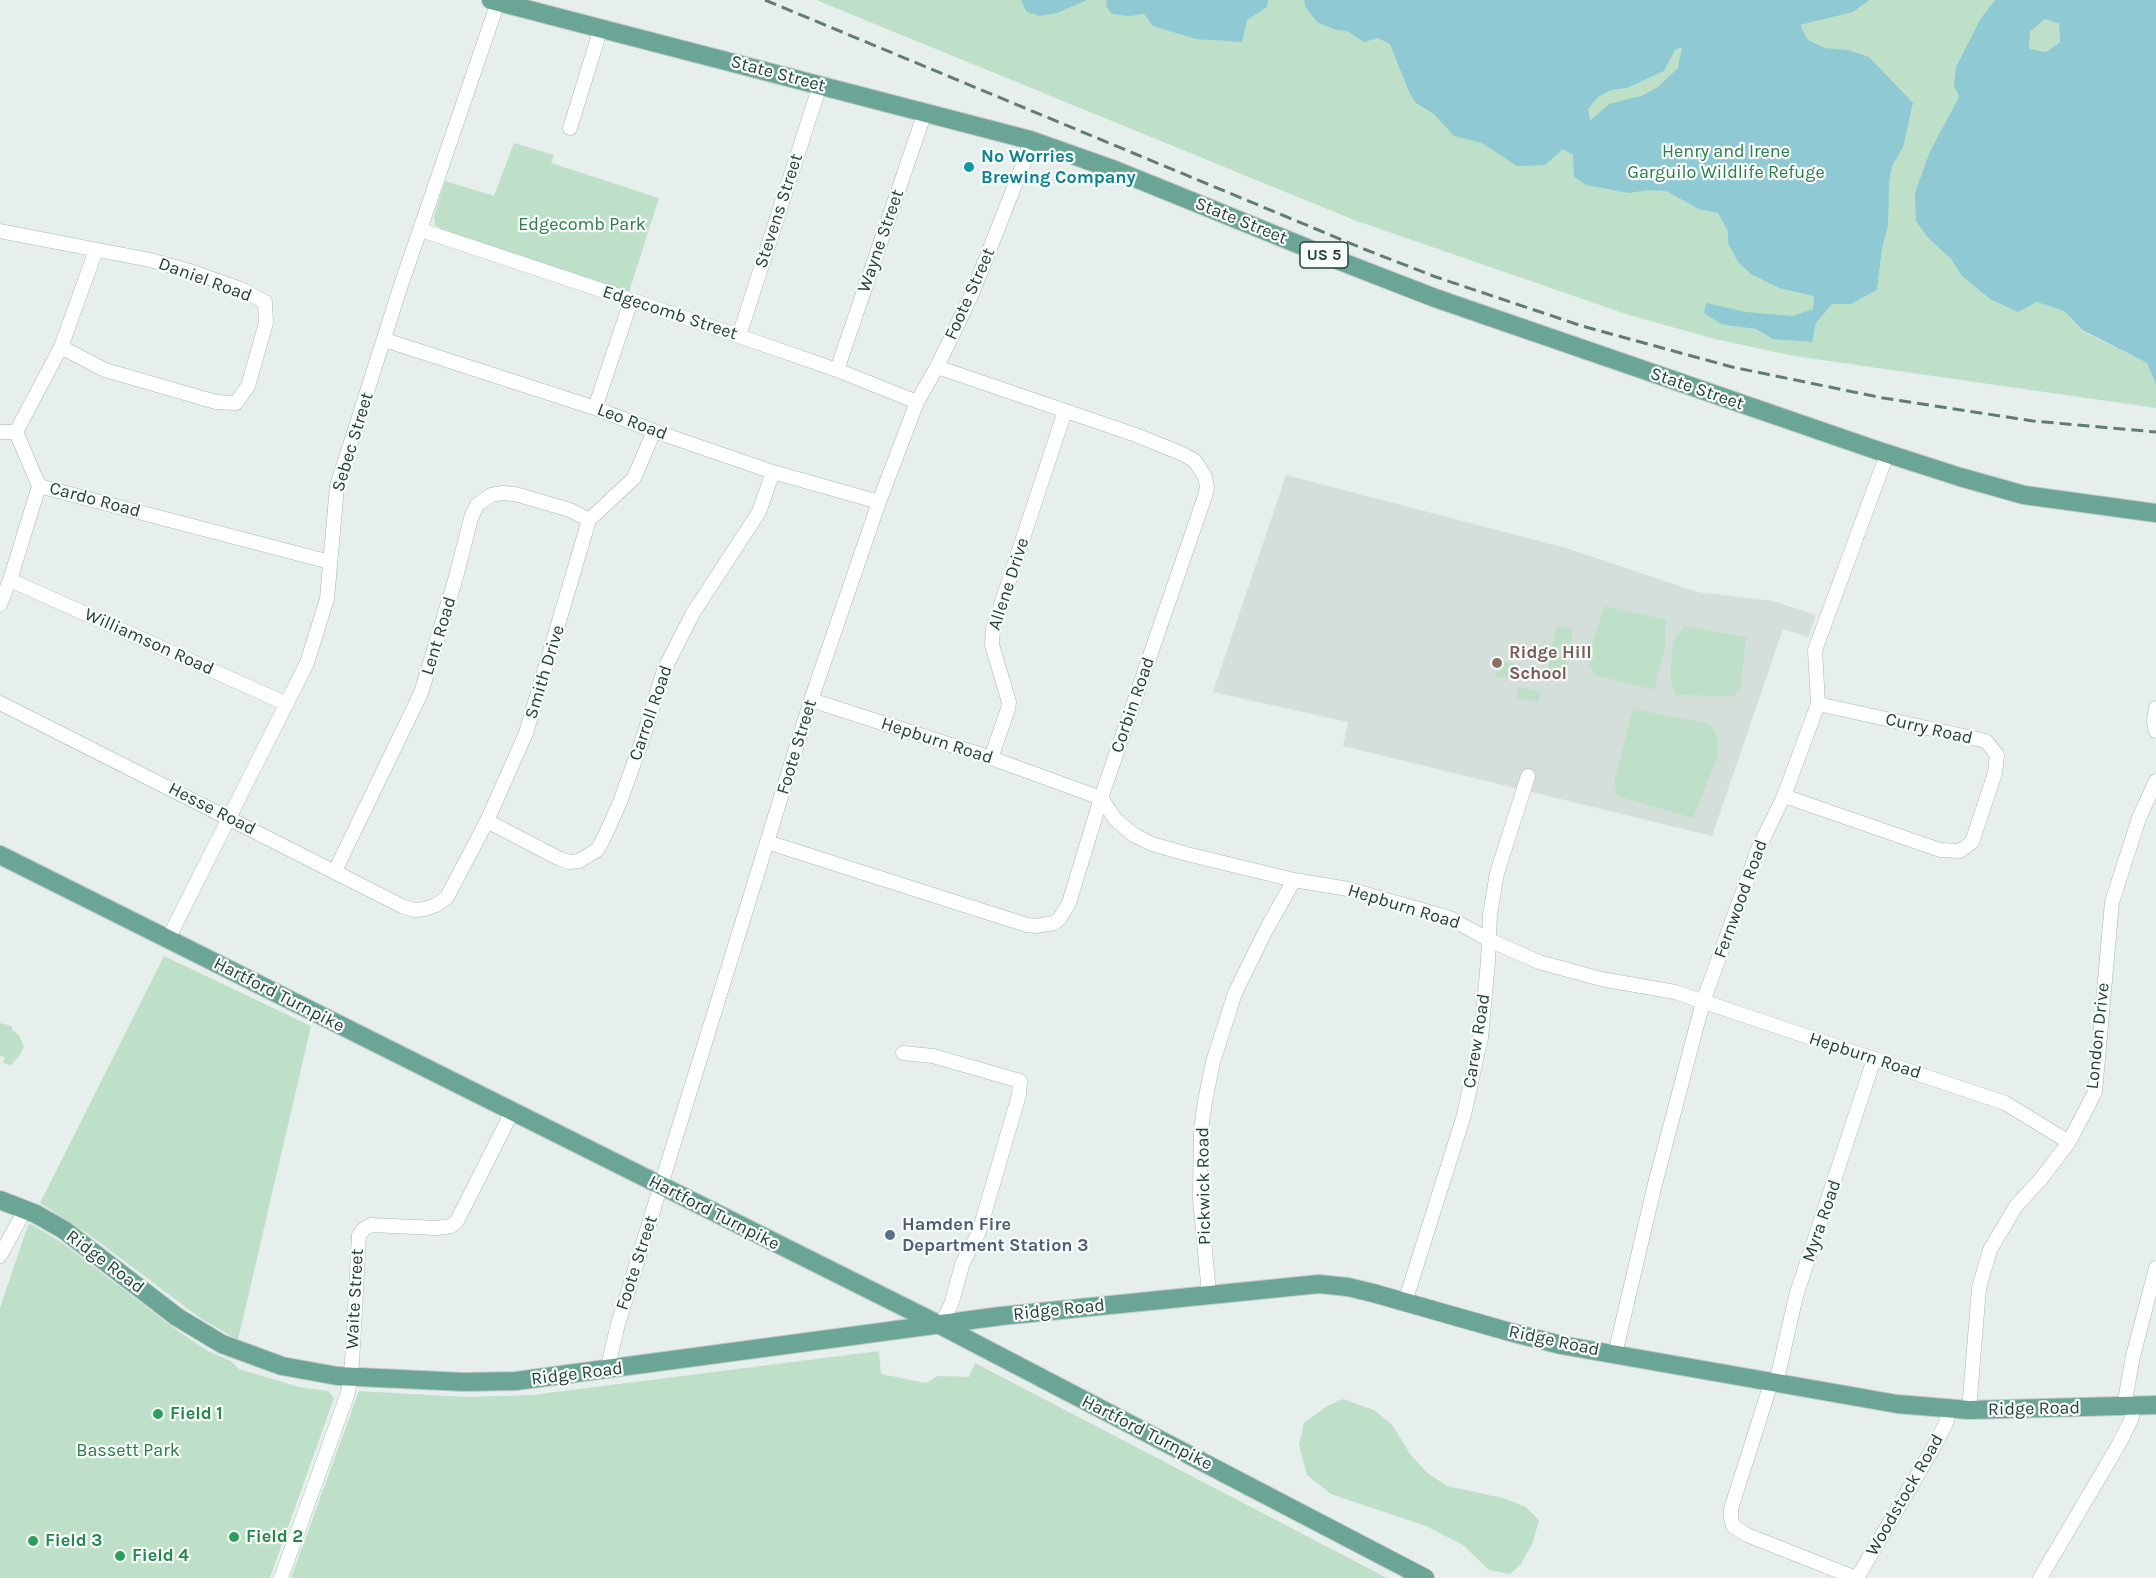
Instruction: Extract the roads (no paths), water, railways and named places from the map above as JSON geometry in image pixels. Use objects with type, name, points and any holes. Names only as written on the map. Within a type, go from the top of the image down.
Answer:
[{"type":"main road","name":"State Street","points":[[494,1],[1030,140],[1115,170],[1435,298],[1887,454],[2024,495],[2156,513]]},
{"type":"main road","name":"Hartford Turnpike","points":[[0,855],[940,1325],[1425,1578]]},
{"type":"main road","name":"Ridge Road","points":[[0,1200],[64,1230],[177,1317],[222,1344],[282,1366],[328,1375],[491,1383],[516,1381],[1001,1316],[1209,1293],[1319,1284],[1348,1287],[1530,1338],[1885,1402],[1969,1410],[2156,1405]]},
{"type":"street","name":"Sebec Street","points":[[168,939],[307,663],[327,599],[337,486],[399,291],[422,230],[494,1]]},
{"type":"street","points":[[570,128],[601,28]]},
{"type":"street","name":"Stevens Street","points":[[739,336],[820,85]]},
{"type":"street","name":"Wayne Street","points":[[837,370],[925,112]]},
{"type":"street","name":"Foote Street","points":[[607,1370],[618,1324],[811,700],[879,502],[917,402],[937,367],[972,294],[1026,157],[1030,140]]},
{"type":"street","name":"Edgecomb Street","points":[[422,230],[837,370],[917,402]]},
{"type":"street","name":"Daniel Road","points":[[0,231],[190,270],[265,302],[266,323],[248,386],[236,403],[216,402],[105,370],[61,347]]},
{"type":"street","points":[[0,432],[16,432],[61,347],[96,250]]},
{"type":"street","points":[[595,408],[631,301]]},
{"type":"street","name":"Leo Road","points":[[385,340],[595,408],[773,472],[879,502]]},
{"type":"street","name":"Corbin Road","points":[[767,842],[1036,927],[1060,918],[1069,903],[1101,798],[1207,487],[1201,468],[1195,461],[1183,454],[1136,435],[937,367]]},
{"type":"street","name":"Allene Drive","points":[[991,758],[1009,702],[992,645],[993,629],[1065,411]]},
{"type":"street","name":"Smith Drive","points":[[425,909],[447,897],[487,821],[526,734],[589,520],[634,477],[654,431]]},
{"type":"street","name":"Cardo Road","points":[[16,432],[39,486],[330,562]]},
{"type":"street","name":"Fernwood Road","points":[[1615,1354],[1654,1188],[1703,1002],[1759,847],[1784,796],[1818,704],[1815,650],[1887,454]]},
{"type":"street","name":"Carroll Road","points":[[487,821],[569,862],[579,861],[597,850],[620,802],[664,670],[693,613],[759,512],[773,472]]},
{"type":"street","points":[[0,605],[39,486]]},
{"type":"street","name":"Lent Road","points":[[335,871],[421,693],[471,518],[477,505],[490,495],[515,494],[570,510],[589,520]]},
{"type":"street","name":"Williamson Road","points":[[10,580],[287,704]]},
{"type":"street","name":"Hepburn Road","points":[[811,700],[991,758],[1101,798],[1116,820],[1134,835],[1152,844],[1294,880],[1348,888],[1450,918],[1489,940],[1539,962],[1601,979],[1676,992],[2005,1103],[2069,1142]]},
{"type":"street","name":"Hesse Road","points":[[0,703],[402,906],[414,910],[425,909]]},
{"type":"street","name":"Curry Road","points":[[1784,796],[1941,850],[1960,851],[1972,842],[1995,773],[1996,755],[1986,741],[1818,704]]},
{"type":"street","points":[[2156,708],[2154,722],[2156,731]]},
{"type":"street","name":"Carew Road","points":[[1405,1302],[1464,1114],[1481,1037],[1497,873],[1527,776]]},
{"type":"street","name":"London Drive","points":[[1969,1410],[1979,1288],[1987,1258],[1996,1237],[2016,1206],[2041,1179],[2069,1142],[2095,1092],[2112,902],[2139,818],[2156,781]]},
{"type":"street","name":"Pickwick Road","points":[[1209,1293],[1200,1187],[1201,1130],[1213,1062],[1235,993],[1294,880]]},
{"type":"street","points":[[903,1053],[933,1056],[1020,1081],[1019,1095],[980,1232],[963,1262],[951,1305],[940,1325]]},
{"type":"street","name":"Myra Road","points":[[1857,1578],[1747,1535],[1733,1526],[1731,1509],[1774,1383],[1796,1296],[1874,1059]]},
{"type":"street","name":"Waite Street","points":[[282,1578],[348,1393],[359,1235],[371,1225],[436,1228],[451,1226],[457,1221],[512,1112]]},
{"type":"street","points":[[0,1256],[25,1210]]},
{"type":"street","points":[[2040,1578],[2126,1431],[2133,1356],[2156,1268]]},
{"type":"street","name":"Woodstock Road","points":[[1857,1578],[1936,1443],[1946,1423],[1949,1409]]},
{"type":"water","points":[[1021,0],[1087,0],[1057,13],[1039,16],[1027,12]]},
{"type":"water","points":[[1107,0],[1268,0],[1267,7],[1247,20],[1242,42],[1196,39],[1153,26],[1144,14],[1129,16],[1112,14],[1106,6]]},
{"type":"water","points":[[1304,0],[1869,0],[1853,12],[1800,25],[1808,40],[1825,48],[1848,50],[1869,57],[1913,103],[1903,147],[1892,166],[1889,182],[1888,226],[1882,249],[1877,290],[1851,304],[1832,304],[1816,323],[1812,342],[1773,339],[1756,329],[1721,324],[1704,313],[1706,303],[1746,312],[1793,316],[1813,309],[1814,296],[1779,288],[1751,274],[1738,262],[1728,243],[1728,231],[1718,213],[1699,209],[1666,191],[1648,190],[1629,193],[1587,185],[1574,177],[1573,155],[1563,149],[1545,165],[1517,166],[1482,143],[1454,136],[1434,114],[1416,103],[1409,92],[1390,44],[1378,38],[1364,42],[1347,31],[1336,30],[1317,22],[1306,8]],"holes":[[[1682,47],[1678,68],[1658,87],[1641,96],[1609,104],[1590,121],[1588,109],[1598,97],[1611,90],[1627,88],[1664,71],[1675,50]]]},
{"type":"water","points":[[1995,0],[2156,0],[2156,385],[2147,363],[2082,330],[2064,311],[2037,302],[2018,312],[1990,299],[1962,276],[1951,259],[1928,238],[1916,221],[1915,192],[1930,151],[1959,97],[1954,86],[1956,67],[1981,18]],"holes":[[[2045,19],[2059,24],[2060,42],[2046,52],[2029,49],[2030,32]]]},
{"type":"railway","points":[[765,0],[1364,249],[1436,277],[1582,326],[1732,367],[1883,398],[2033,421],[2156,432]]},
{"type":"place","name":"No Worries Brewing Company","points":[[969,167]]},
{"type":"place","name":"Ridge Hill School","points":[[1497,663]]},
{"type":"place","name":"Hamden Fire Department Station 3","points":[[890,1235]]},
{"type":"place","name":"Field 1","points":[[158,1414]]},
{"type":"place","name":"Field 2","points":[[234,1537]]},
{"type":"place","name":"Field 3","points":[[33,1541]]},
{"type":"place","name":"Field 4","points":[[120,1556]]},
{"type":"park label","name":"Henry and Irene Garguilo Wildlife Refuge","points":[[1726,162]]},
{"type":"park label","name":"Edgecomb Park","points":[[582,225]]},
{"type":"park label","name":"Bassett Park","points":[[128,1451]]}]
